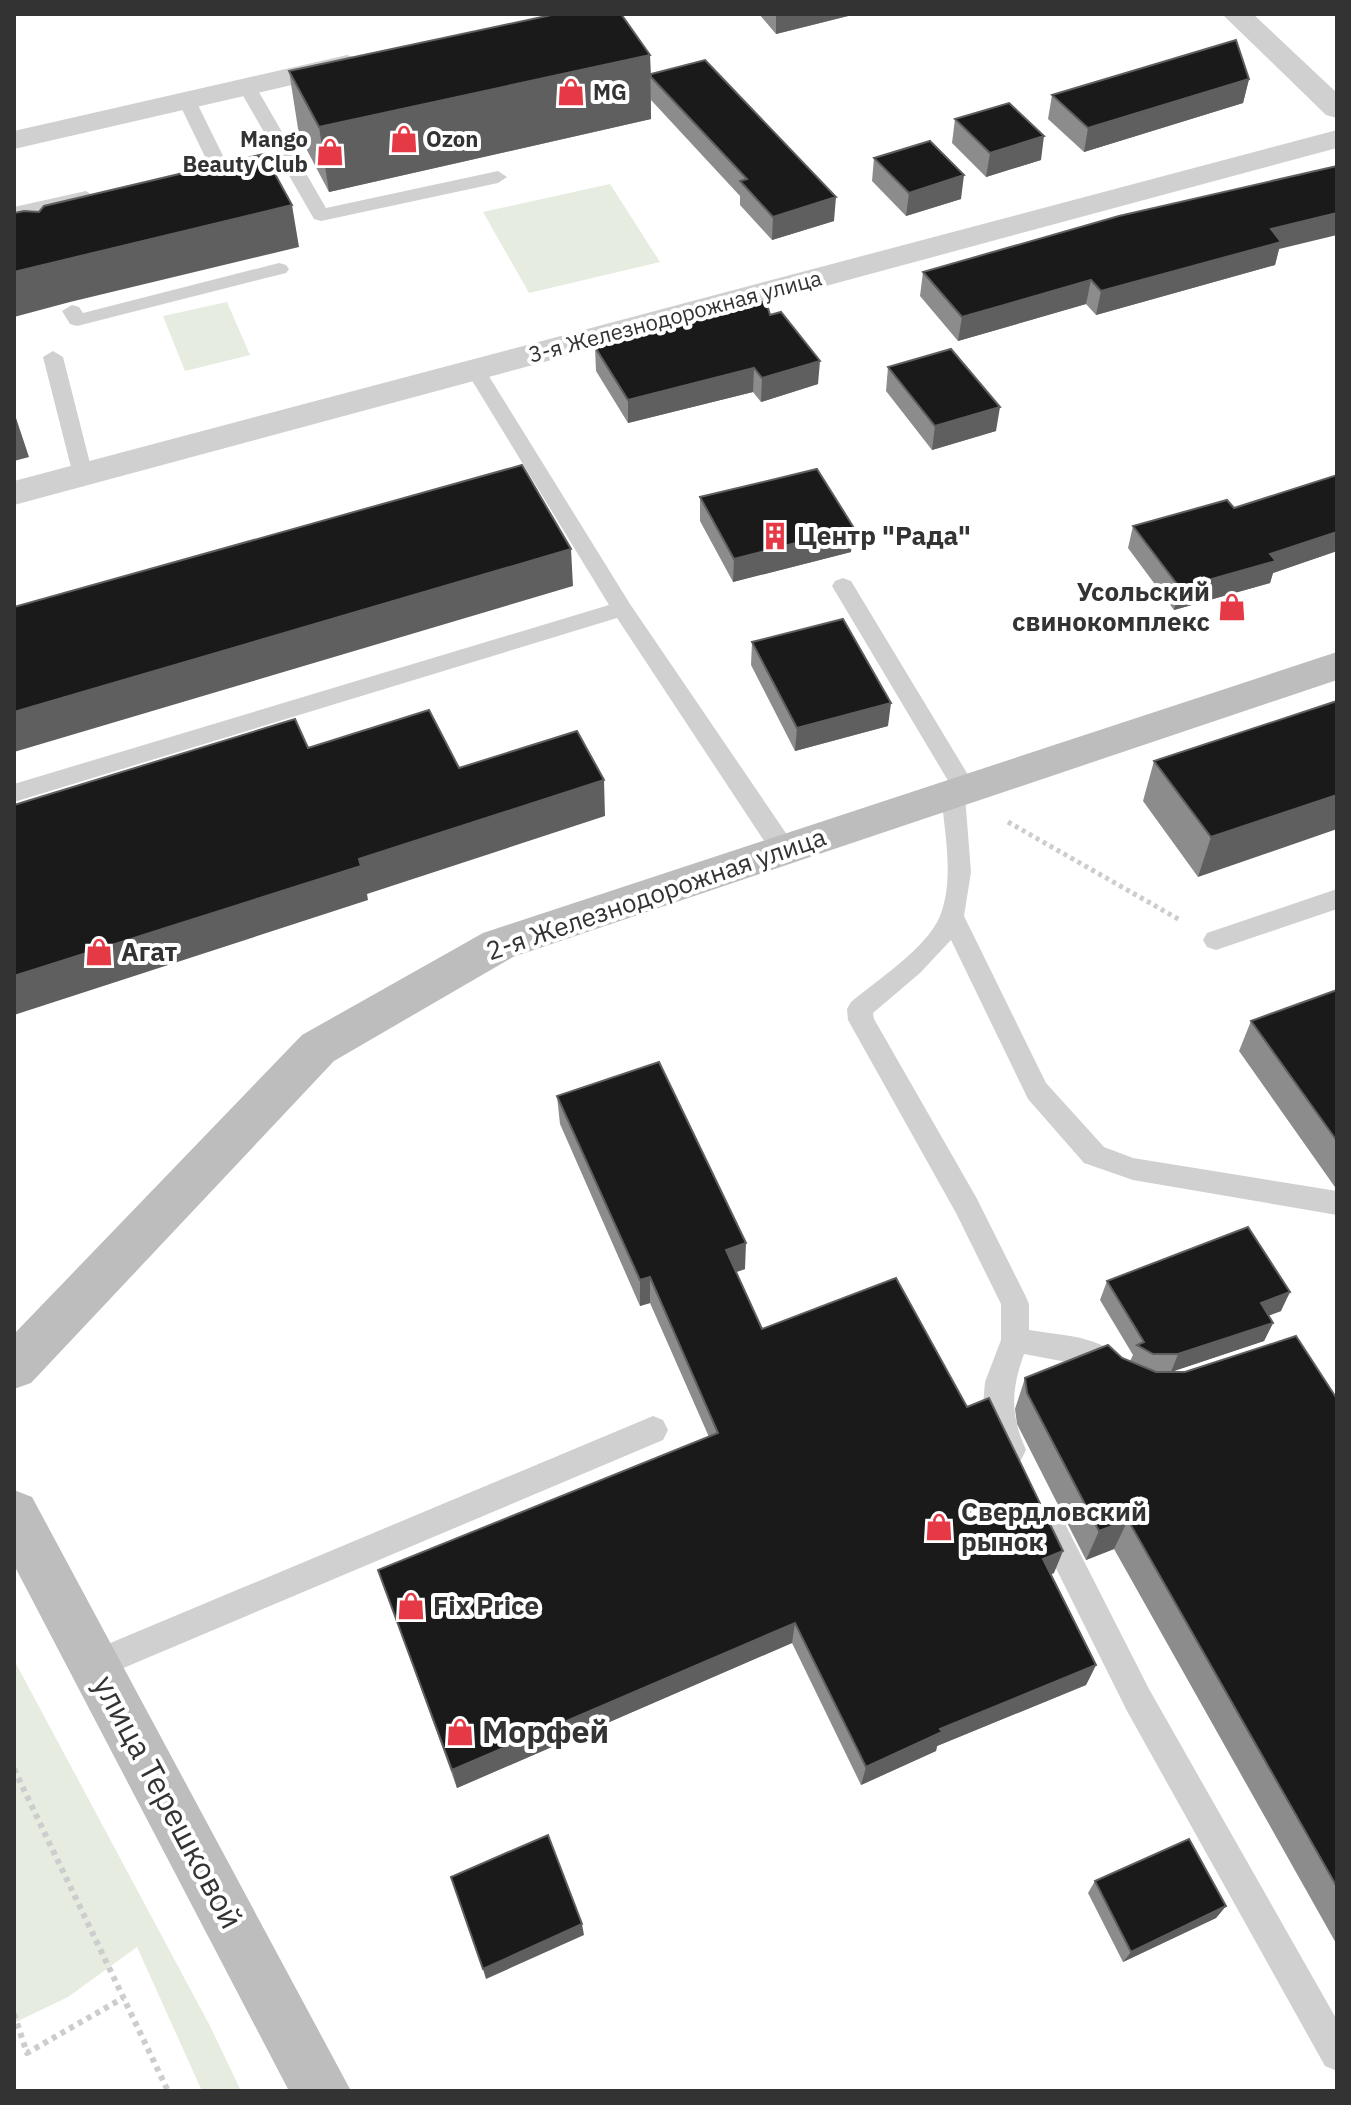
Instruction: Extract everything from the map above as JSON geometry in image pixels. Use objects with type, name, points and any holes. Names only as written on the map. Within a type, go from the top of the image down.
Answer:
[{"type":"main road","name":"2-я Железнодорожная улица","points":[[14,1367],[318,1048],[498,945],[1337,666]]},
{"type":"main road","name":"улица Терешковой","points":[[14,1514],[321,2091]]},
{"type":"street","points":[[1236,14],[1337,109]]},
{"type":"street","points":[[14,140],[369,59]]},
{"type":"street","name":"3-я Железнодорожная улица","points":[[14,493],[1337,139]]},
{"type":"lane","points":[[247,87],[321,215],[498,177]]},
{"type":"lane","points":[[175,178],[220,168],[187,101]]},
{"type":"lane","points":[[25,215],[102,194]]},
{"type":"lane","points":[[72,311],[77,320],[279,269]]},
{"type":"lane","points":[[53,357],[83,475]]},
{"type":"lane","points":[[475,369],[622,609],[783,849]]},
{"type":"lane","points":[[843,586],[958,790],[957,885],[952,916],[937,940],[860,1009],[861,1020],[966,1205],[1015,1304],[1015,1340],[996,1394],[1000,1427],[1138,1700],[1337,2054]]},
{"type":"lane","points":[[14,793],[622,609]]},
{"type":"lane","points":[[1216,940],[1337,899]]},
{"type":"lane","points":[[952,916],[1037,1091],[1094,1155],[1133,1169],[1337,1203]]},
{"type":"lane","points":[[1015,1340],[1095,1354],[1121,1378],[1144,1388]]},
{"type":"lane","points":[[95,1665],[653,1430]]},
{"type":"path","points":[[958,790],[1216,940]]},
{"type":"path","points":[[14,1769],[168,2091]]},
{"type":"path","points":[[14,2014],[27,2053],[123,1998]]},
{"type":"shaded area","points":[[610,184],[660,262],[529,293],[483,212]]},
{"type":"shaded area","points":[[227,302],[250,355],[185,371],[163,316]]},
{"type":"shaded area","points":[[14,1660],[210,2026],[241,2091],[202,2091],[137,1947],[68,1997],[14,2023]]},
{"type":"building","points":[[556,14],[621,14],[650,55],[319,127],[289,71]]},
{"type":"building","points":[[1236,40],[1249,79],[1088,128],[1052,95]]},
{"type":"building","points":[[705,60],[836,197],[773,217],[740,181],[747,179],[651,77],[651,74]]},
{"type":"building","points":[[1009,103],[1044,136],[990,153],[955,119]]},
{"type":"building","points":[[930,141],[964,175],[909,193],[874,158]]},
{"type":"building","points":[[264,154],[292,205],[14,272],[14,213],[39,212],[44,206]]},
{"type":"building","points":[[1337,166],[1337,213],[1271,229],[1281,242],[1101,291],[1091,280],[962,317],[923,272],[1119,216]]},
{"type":"building","points":[[766,301],[770,315],[781,312],[820,361],[762,378],[754,368],[628,400],[595,347]]},
{"type":"building","points":[[951,349],[1000,407],[935,426],[888,367]]},
{"type":"building","points":[[522,465],[571,549],[14,712],[14,607]]},
{"type":"building","points":[[817,469],[854,528],[734,559],[700,497]]},
{"type":"building","points":[[1337,475],[1337,532],[1270,554],[1276,561],[1180,588],[1133,526],[1227,500],[1234,508]]},
{"type":"building","points":[[843,619],[891,703],[797,728],[752,642]]},
{"type":"building","points":[[1337,701],[1337,795],[1211,837],[1154,761]]},
{"type":"building","points":[[429,710],[459,768],[577,731],[604,780],[359,859],[361,866],[14,976],[14,805],[295,719],[308,748]]},
{"type":"building","points":[[1337,990],[1337,1141],[1251,1021]]},
{"type":"building","points":[[659,1062],[746,1243],[726,1250],[762,1329],[896,1278],[967,1407],[989,1398],[1063,1551],[1043,1559],[1096,1665],[940,1729],[942,1732],[866,1767],[795,1623],[452,1770],[378,1570],[718,1433],[650,1277],[640,1280],[557,1096]]},
{"type":"building","points":[[1248,1227],[1290,1292],[1261,1303],[1273,1323],[1178,1354],[1153,1354],[1137,1345],[1144,1342],[1107,1281]]},
{"type":"building","points":[[1296,1336],[1337,1399],[1337,1887],[1128,1520],[1099,1531],[1027,1393],[1025,1378],[1108,1345],[1122,1358],[1156,1372],[1185,1372]]},
{"type":"building","points":[[548,1835],[582,1924],[483,1969],[451,1877]]},
{"type":"building","points":[[1189,1839],[1226,1906],[1131,1952],[1095,1881]]},
{"type":"place","name":"MG","points":[[571,92]]},
{"type":"place","name":"Ozon","points":[[404,139]]},
{"type":"place","name":"Mango Beauty Club","points":[[330,152]]},
{"type":"place","name":"Центр \"Рада\"","points":[[775,536]]},
{"type":"place","name":"Усольский свинокомплекс","points":[[1232,607]]},
{"type":"place","name":"Агат","points":[[99,952]]},
{"type":"place","name":"Свердловский рынок","points":[[939,1527]]},
{"type":"place","name":"Fix Price","points":[[411,1606]]},
{"type":"place","name":"Морфей","points":[[460,1732]]}]
